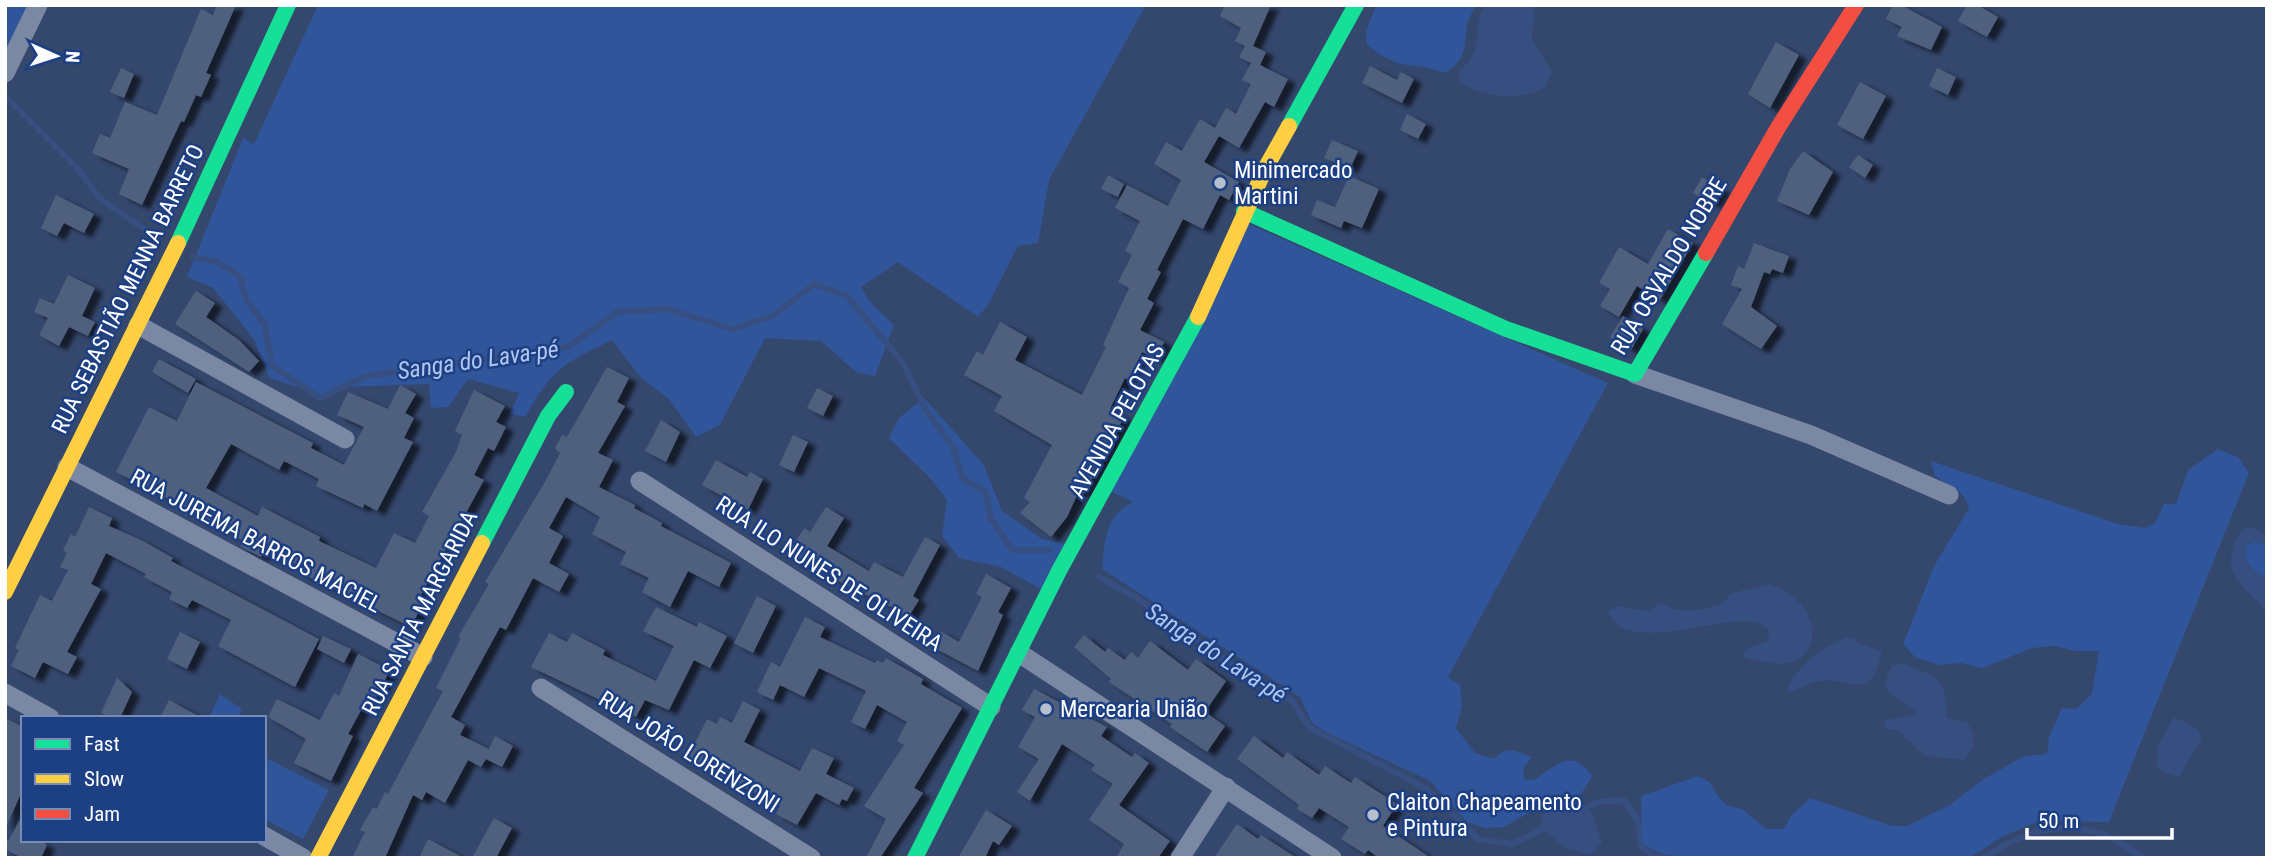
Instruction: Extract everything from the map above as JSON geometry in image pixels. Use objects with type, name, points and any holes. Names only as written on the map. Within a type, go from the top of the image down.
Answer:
[{"type":"street","points":[[5,73],[38,5]]},
{"type":"street","name":"RUA SEBASTIÃO MENNA BARRETO","points":[[5,592],[138,325],[288,5]]},
{"type":"street","name":"AVENIDA PELOTAS","points":[[915,858],[1060,569],[1189,337],[1244,211],[1356,5]]},
{"type":"street","name":"RUA OSVALDO NOBRE","points":[[1244,211],[1506,329],[1634,374],[1779,126],[1856,5]]},
{"type":"street","points":[[138,325],[345,439]]},
{"type":"street","points":[[1634,374],[1811,435],[1949,495]]},
{"type":"street","name":"RUA SANTA MARGARIDA","points":[[318,858],[548,416],[566,392]]},
{"type":"street","name":"RUA JUREMA BARROS MACIEL","points":[[67,467],[423,657]]},
{"type":"street","name":"RUA ILO NUNES DE OLIVEIRA","points":[[640,481],[991,707]]},
{"type":"street","points":[[1019,653],[1332,858]]},
{"type":"street","name":"RUA JOÃO LORENZONI","points":[[541,688],[811,858]]},
{"type":"street","points":[[5,693],[46,716]]},
{"type":"street","points":[[1180,858],[1226,787]]},
{"type":"street","points":[[266,837],[303,858]]},
{"type":"shaded area","points":[[9,5],[31,5],[5,60],[5,14]]},
{"type":"shaded area","points":[[318,5],[1146,5],[1049,180],[1038,243],[1018,246],[988,305],[978,317],[898,262],[861,287],[869,301],[894,325],[875,376],[857,373],[821,341],[765,338],[720,425],[696,437],[669,399],[642,379],[612,340],[560,370],[525,417],[510,414],[519,393],[468,379],[448,407],[431,408],[429,384],[344,387],[320,398],[269,377],[254,339],[213,288],[187,277],[243,138],[254,144]]},
{"type":"shaded area","points":[[1376,5],[1477,5],[1468,23],[1461,58],[1445,73],[1397,63],[1367,45],[1366,31]]},
{"type":"shaded area","points":[[1485,5],[1535,5],[1532,39],[1552,72],[1545,88],[1523,95],[1501,96],[1480,92],[1458,82],[1460,70],[1468,62],[1476,46],[1478,23]]},
{"type":"shaded area","points":[[1244,222],[1608,383],[1448,677],[1460,685],[1462,706],[1456,728],[1475,753],[1494,759],[1503,752],[1512,750],[1532,757],[1523,769],[1525,779],[1534,780],[1557,764],[1578,762],[1592,776],[1579,798],[1549,801],[1504,827],[1485,828],[1467,822],[1430,781],[1312,723],[1300,697],[1102,569],[1108,530],[1117,514],[1133,502],[1102,487]]},
{"type":"shaded area","points":[[924,398],[984,465],[1002,511],[1042,539],[1070,545],[1046,592],[1001,567],[959,558],[942,536],[947,500],[931,479],[889,438],[899,418]]},
{"type":"shaded area","points":[[2218,449],[2238,457],[2249,473],[2109,822],[2040,821],[2002,837],[1969,858],[1692,858],[1662,854],[1642,843],[1641,796],[1698,776],[1710,782],[1719,798],[1728,806],[1742,809],[1766,829],[1784,829],[1791,816],[1810,798],[1892,826],[1907,826],[1950,805],[1982,780],[2024,756],[2047,754],[2049,737],[2062,708],[2076,709],[2092,694],[2099,651],[2076,651],[2055,646],[2032,648],[1983,668],[1961,663],[1940,665],[1916,658],[1903,644],[1934,566],[1969,508],[1960,492],[1935,476],[1931,461],[2118,524],[2144,528],[2155,523],[2164,504],[2176,504],[2188,470]]},
{"type":"shaded area","points":[[2254,527],[2267,537],[2267,545],[2256,541],[2247,545],[2245,557],[2253,570],[2267,578],[2267,612],[2241,585],[2232,571],[2235,541],[2245,528]]},
{"type":"shaded area","points":[[2256,541],[2267,545],[2267,578],[2253,570],[2245,557],[2247,545]]},
{"type":"shaded area","points":[[1768,584],[1788,593],[1802,605],[1810,620],[1812,635],[1809,648],[1800,659],[1785,664],[1744,657],[1744,650],[1768,641],[1769,630],[1757,623],[1739,621],[1651,633],[1632,631],[1617,624],[1608,611],[1618,606],[1648,611],[1661,603],[1683,610],[1709,608],[1724,603],[1729,594]]},
{"type":"shaded area","points":[[1846,638],[1854,638],[1856,642],[1882,651],[1872,678],[1859,684],[1819,681],[1788,692],[1795,675],[1810,659]]},
{"type":"shaded area","points":[[1901,663],[1938,680],[1945,693],[1947,718],[1967,722],[1974,741],[1965,760],[1925,756],[1897,729],[1887,730],[1883,721],[1914,714],[1916,710],[1890,694],[1887,689],[1887,676],[1892,666]]},
{"type":"shaded area","points":[[220,694],[242,709],[238,716],[210,716]]},
{"type":"shaded area","points":[[2173,718],[2190,724],[2202,739],[2179,777],[2164,773],[2156,765],[2158,747]]},
{"type":"shaded area","points":[[266,758],[329,790],[303,839],[266,820]]},
{"type":"shaded area","points":[[1583,804],[1592,812],[1602,843],[1589,855],[1563,847],[1540,825],[1545,810]]},
{"type":"building","points":[[217,5],[236,5],[206,73],[211,75],[201,97],[196,95],[184,122],[181,121],[142,205],[119,194],[129,169],[92,153],[100,134],[110,138],[125,102],[157,115],[201,9],[213,15]]},
{"type":"building","points":[[1225,5],[1271,5],[1253,46],[1266,52],[1260,65],[1288,79],[1274,107],[1265,102],[1239,148],[1219,136],[1204,162],[1239,182],[1229,200],[1220,195],[1203,229],[1183,219],[1157,270],[1161,272],[1147,299],[1154,303],[1140,330],[1164,342],[1156,359],[1142,352],[1128,380],[1125,378],[1110,409],[1124,417],[1084,494],[1079,491],[1067,517],[1051,537],[1020,513],[1030,502],[1024,498],[1052,445],[994,411],[1002,396],[964,375],[977,351],[983,355],[1000,322],[1027,337],[1015,360],[1082,395],[1106,347],[1103,345],[1129,288],[1118,282],[1132,255],[1125,251],[1140,221],[1115,208],[1127,185],[1168,206],[1181,180],[1154,164],[1166,142],[1182,151],[1200,119],[1215,128],[1226,108],[1236,114],[1251,84],[1242,80],[1251,63],[1239,57],[1245,46],[1235,41],[1241,28],[1220,16]]},
{"type":"building","points":[[1893,5],[1901,5],[1942,27],[1931,50],[1897,36],[1902,27],[1886,19]]},
{"type":"building","points":[[1967,5],[1977,5],[1998,17],[1987,37],[1958,21]]},
{"type":"building","points":[[1776,42],[1799,55],[1770,108],[1748,94]]},
{"type":"building","points":[[1370,66],[1397,80],[1401,72],[1414,79],[1402,103],[1362,83]]},
{"type":"building","points":[[121,68],[134,74],[124,98],[110,92]]},
{"type":"building","points":[[1937,68],[1956,77],[1948,95],[1929,86]]},
{"type":"building","points":[[1860,82],[1886,96],[1863,139],[1837,125]]},
{"type":"building","points":[[1407,114],[1426,124],[1418,139],[1400,130]]},
{"type":"building","points":[[1332,140],[1358,151],[1350,169],[1324,158]]},
{"type":"building","points":[[1803,151],[1833,172],[1809,215],[1777,201],[1790,169]]},
{"type":"building","points":[[1858,155],[1873,165],[1865,178],[1849,167]]},
{"type":"building","points":[[1108,175],[1124,184],[1118,197],[1101,189]]},
{"type":"building","points":[[1349,176],[1379,189],[1362,228],[1344,221],[1341,228],[1311,215],[1317,200],[1335,207]]},
{"type":"building","points":[[1702,177],[1722,189],[1713,204],[1693,193]]},
{"type":"building","points":[[56,195],[94,214],[84,233],[64,223],[57,236],[41,228]]},
{"type":"building","points":[[1668,229],[1693,243],[1660,300],[1637,286],[1619,317],[1600,306],[1610,289],[1599,283],[1619,247],[1648,264]]},
{"type":"building","points":[[1754,243],[1789,256],[1783,273],[1772,269],[1770,274],[1764,272],[1751,307],[1777,326],[1761,349],[1722,324],[1742,289],[1731,285],[1738,266],[1744,269]]},
{"type":"building","points":[[68,275],[95,288],[82,316],[95,322],[88,336],[69,327],[59,346],[39,335],[48,318],[34,312],[40,298],[54,304]]},
{"type":"building","points":[[196,291],[215,303],[206,317],[239,340],[259,361],[249,372],[175,324]]},
{"type":"building","points":[[1623,316],[1643,329],[1631,350],[1610,337]]},
{"type":"building","points":[[159,359],[196,379],[188,393],[152,372]]},
{"type":"building","points":[[607,367],[629,378],[617,402],[625,406],[598,453],[613,460],[599,487],[635,505],[634,508],[662,523],[661,526],[731,563],[719,587],[688,571],[670,607],[642,592],[649,578],[620,564],[626,552],[592,534],[600,517],[566,497],[549,528],[563,536],[549,563],[569,574],[559,592],[533,578],[506,630],[500,627],[451,717],[465,725],[460,735],[489,749],[495,736],[513,746],[502,767],[486,759],[481,767],[468,760],[445,803],[426,792],[422,800],[413,795],[385,858],[352,858],[365,832],[360,830],[373,807],[377,809],[385,792],[388,794],[443,691],[436,688],[461,638],[458,637],[489,584],[485,582],[546,480],[560,453],[555,448],[562,435],[567,437]]},
{"type":"building","points":[[196,382],[313,443],[311,448],[344,465],[364,427],[337,415],[348,392],[388,409],[400,385],[416,394],[405,413],[414,418],[404,438],[413,442],[377,511],[364,504],[363,508],[316,486],[319,479],[284,461],[279,470],[231,444],[206,488],[258,516],[262,507],[320,537],[319,541],[376,568],[394,533],[415,543],[429,516],[422,512],[456,452],[462,435],[455,431],[474,390],[505,406],[496,422],[506,427],[494,451],[488,448],[474,475],[484,480],[417,602],[422,605],[411,627],[299,572],[301,567],[265,548],[261,557],[240,546],[243,541],[219,525],[116,472],[149,407],[177,421]]},
{"type":"building","points":[[817,388],[833,396],[823,416],[807,408]]},
{"type":"building","points":[[661,420],[680,432],[666,462],[645,451]]},
{"type":"building","points":[[793,435],[808,442],[794,472],[779,465]]},
{"type":"building","points":[[716,460],[747,477],[750,472],[763,479],[748,510],[702,485]]},
{"type":"building","points":[[89,507],[112,518],[109,526],[143,541],[173,558],[171,561],[319,639],[295,687],[218,646],[231,620],[192,600],[187,608],[169,599],[172,592],[144,577],[146,574],[106,553],[91,584],[101,589],[67,652],[77,657],[68,674],[43,662],[35,678],[11,666],[19,650],[15,648],[40,595],[52,601],[68,570],[60,567],[67,553],[63,550],[71,534],[75,537]]},
{"type":"building","points":[[826,507],[844,518],[827,546],[869,571],[874,562],[903,577],[925,537],[940,545],[913,596],[919,600],[904,624],[889,614],[893,608],[787,556],[804,528],[810,532]]},
{"type":"building","points":[[986,574],[1011,588],[998,612],[1003,615],[978,671],[931,646],[940,631],[959,642],[982,597],[976,594]]},
{"type":"building","points":[[757,596],[776,606],[753,653],[734,643]]},
{"type":"building","points":[[656,607],[697,627],[699,622],[727,636],[710,668],[694,660],[669,710],[645,700],[636,717],[531,667],[549,633],[567,642],[572,633],[605,650],[603,655],[656,681],[674,646],[643,631]]},
{"type":"building","points":[[805,617],[825,627],[820,637],[875,663],[877,660],[883,663],[886,658],[923,679],[921,684],[962,708],[914,788],[923,793],[880,858],[866,858],[886,819],[864,806],[904,745],[897,741],[907,722],[877,705],[865,729],[851,722],[866,691],[819,668],[804,697],[780,685],[773,700],[757,692],[771,662],[780,667]]},
{"type":"building","points":[[180,632],[200,642],[187,669],[167,659]]},
{"type":"building","points":[[1084,635],[1105,652],[1108,648],[1125,660],[1131,652],[1138,658],[1150,641],[1188,670],[1196,659],[1226,681],[1205,712],[1225,726],[1207,752],[1170,727],[1172,724],[1109,682],[1111,679],[1074,647]]},
{"type":"building","points":[[323,636],[351,649],[344,663],[317,649]]},
{"type":"building","points":[[358,654],[390,670],[371,707],[365,703],[348,734],[353,736],[331,781],[294,763],[306,739],[268,717],[277,699],[320,720],[334,693],[339,696]]},
{"type":"building","points":[[117,678],[132,692],[121,716],[101,713]]},
{"type":"building","points":[[1034,689],[1107,727],[1101,736],[1132,757],[1135,753],[1149,763],[1119,805],[1170,841],[1158,858],[1116,858],[1124,844],[1089,820],[1113,784],[1091,770],[1095,765],[1062,744],[1030,801],[1017,792],[1039,759],[1018,747],[1035,717],[1022,710]]},
{"type":"building","points":[[169,700],[198,716],[161,716]]},
{"type":"building","points":[[743,701],[760,710],[744,742],[800,771],[812,748],[834,758],[826,774],[854,788],[847,801],[842,799],[839,805],[816,793],[797,825],[776,814],[780,806],[687,759],[707,719],[717,724],[720,717],[732,723]]},
{"type":"building","points":[[5,718],[21,726],[21,793],[5,829]]},
{"type":"building","points":[[1254,736],[1283,758],[1287,752],[1319,775],[1325,766],[1351,783],[1355,777],[1397,804],[1383,826],[1431,858],[1379,858],[1368,850],[1365,854],[1341,839],[1349,827],[1319,808],[1312,818],[1297,809],[1299,805],[1237,759]]},
{"type":"building","points":[[986,810],[1012,826],[999,845],[993,841],[985,858],[958,858]]},
{"type":"building","points":[[21,818],[21,842],[42,842],[47,845],[41,858],[22,858],[5,849],[5,840],[9,840]]},
{"type":"building","points":[[494,818],[512,828],[496,858],[472,858]]},
{"type":"building","points":[[1237,824],[1258,839],[1261,835],[1297,858],[1214,858]]},
{"type":"building","points":[[428,839],[464,858],[419,858]]},
{"type":"waterway","name":"Sanga do Lava-pé","points":[[5,96],[79,170],[100,199],[153,235]]},
{"type":"waterway","name":"Sanga do Lava-pé","points":[[193,257],[217,262],[240,276],[246,299],[265,325],[272,366],[320,398],[366,376],[568,347],[617,312],[667,309],[733,329],[774,315],[814,284],[847,296],[903,363],[924,407],[953,447],[963,479],[986,492],[990,517],[1012,550],[1050,550]]},
{"type":"waterway","name":"Sanga do Lava-pé","points":[[1099,577],[1137,598],[1229,663],[1292,701],[1309,727],[1427,789],[1478,839],[1512,844],[1549,826]]},
{"type":"waterway","name":"Sanga do Lava-pé","points":[[1581,811],[1597,802],[1624,800],[1639,823],[1640,846],[1655,857],[1665,858]]},
{"type":"waterway","name":"Sanga do Lava-pé","points":[[1983,858],[2025,835],[2054,828],[2085,830],[2107,836],[2145,858]]},
{"type":"traffic: fast","points":[[178,243],[288,5]]},
{"type":"traffic: fast","points":[[1289,126],[1356,5]]},
{"type":"traffic: fast","points":[[1244,211],[1506,329],[1635,374],[1706,253]]},
{"type":"traffic: fast","points":[[915,858],[1060,569],[1198,317]]},
{"type":"traffic: fast","points":[[482,543],[548,416],[566,392]]},
{"type":"traffic: slow","points":[[1198,317],[1265,169],[1289,126]]},
{"type":"traffic: slow","points":[[5,592],[178,243]]},
{"type":"traffic: slow","points":[[318,858],[482,543]]},
{"type":"traffic: jam","points":[[1706,253],[1779,126],[1856,5]]},
{"type":"place","name":"Minimercado Martini","points":[[1220,183]]},
{"type":"place","name":"Mercearia União","points":[[1046,709]]},
{"type":"place","name":"Claiton Chapeamento e Pintura","points":[[1373,815]]}]
